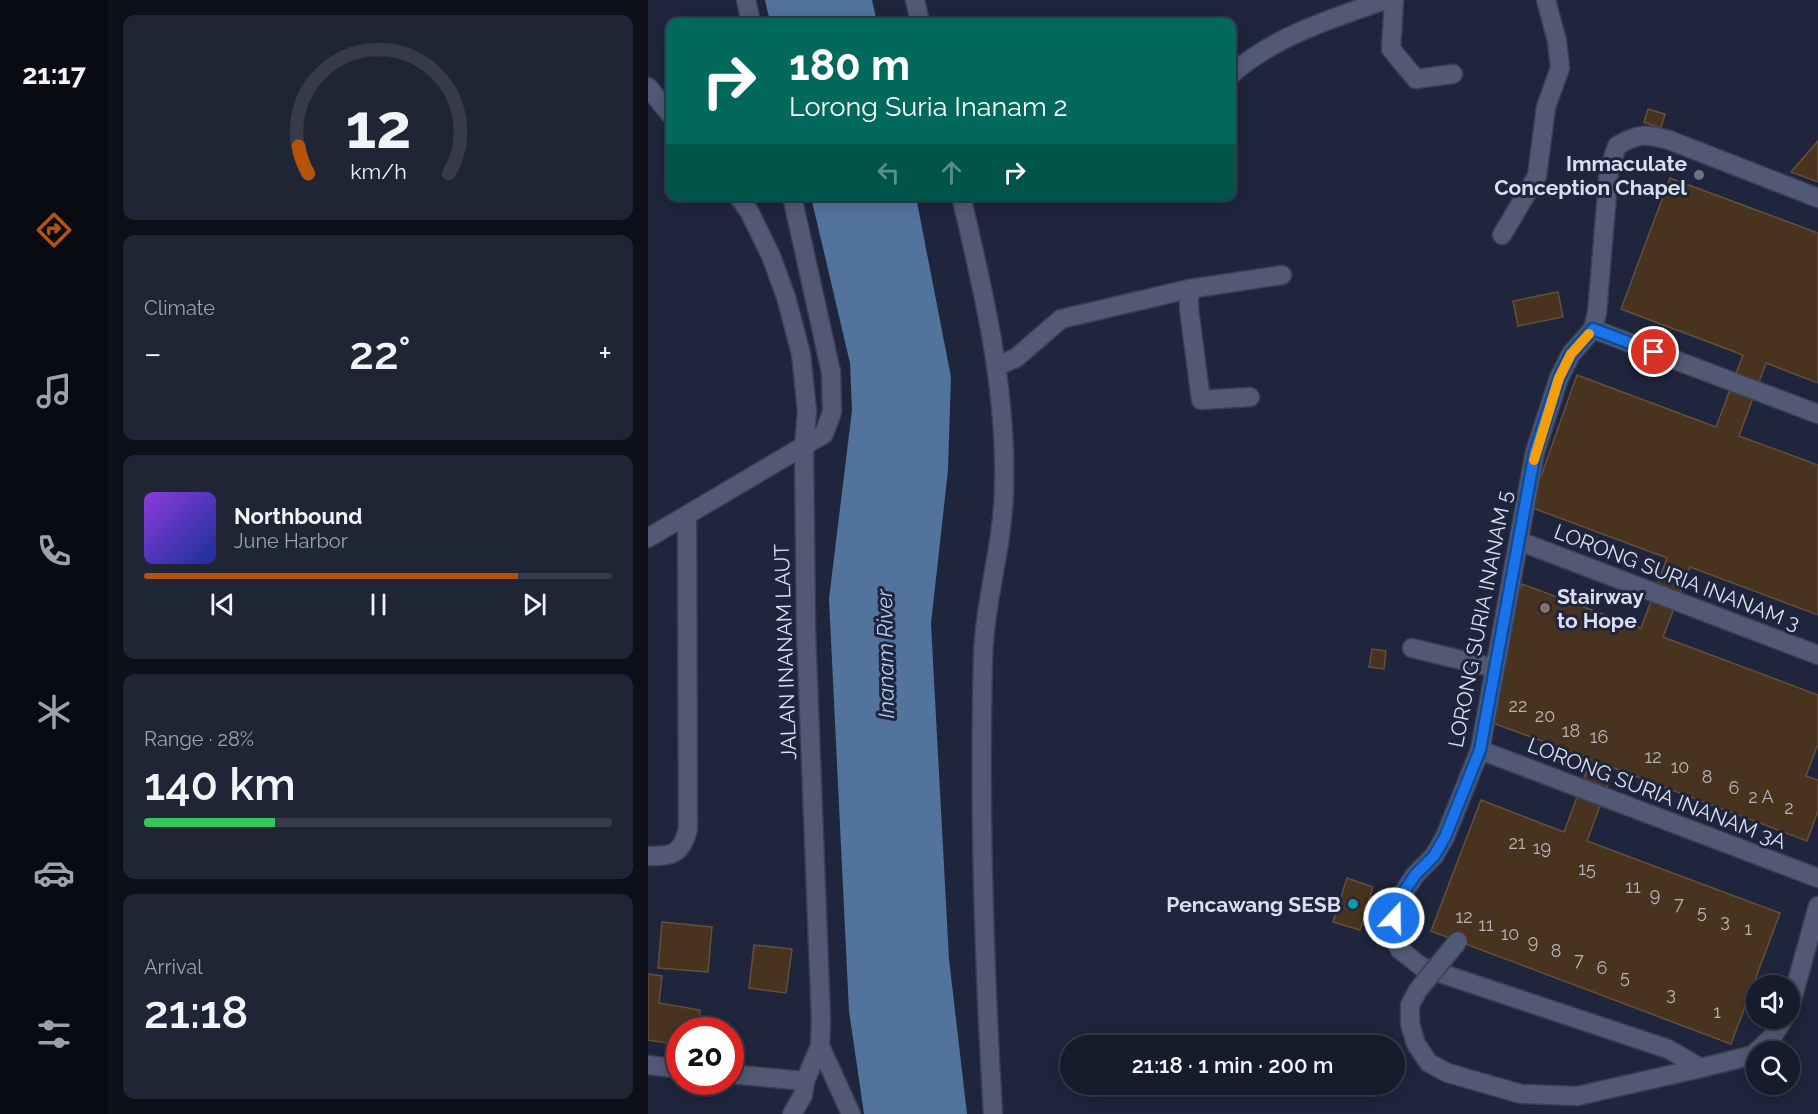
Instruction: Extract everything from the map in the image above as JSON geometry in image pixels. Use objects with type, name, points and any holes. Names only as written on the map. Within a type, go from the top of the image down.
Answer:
[{"type":"street","points":[[746,0],[750,18]]},
{"type":"street","points":[[915,0],[919,18]]},
{"type":"street","points":[[1240,67],[1316,24],[1385,0]]},
{"type":"street","points":[[1394,0],[1391,50],[1416,79],[1453,74]]},
{"type":"street","points":[[1502,235],[1537,176],[1546,107],[1560,68],[1557,41],[1546,0]]},
{"type":"street","points":[[648,87],[666,109]]},
{"type":"street","points":[[1818,198],[1669,140],[1645,134],[1630,138],[1617,146],[1608,170],[1595,321],[1818,414]]},
{"type":"street","name":"JALAN INANAM LAUT","points":[[742,201],[771,256],[786,297],[801,354],[807,411],[804,447],[806,632],[821,1020],[820,1046],[805,1081],[803,1095],[792,1114]]},
{"type":"street","points":[[648,538],[824,434],[832,412],[831,372],[793,201]]},
{"type":"street","points":[[962,201],[997,366],[1003,444],[1004,502],[983,657],[982,902],[993,1114]]},
{"type":"street","points":[[997,366],[1016,358],[1061,319],[1189,289],[1282,275]]},
{"type":"street","points":[[1189,289],[1189,309],[1201,400],[1250,397]]},
{"type":"street","name":"LORONG SURIA INANAM 5","points":[[1595,321],[1571,354],[1559,378],[1535,452],[1480,750],[1440,847],[1415,875],[1396,904],[1392,932],[1400,950],[1422,967],[1668,1049],[1701,1068]]},
{"type":"street","points":[[648,856],[670,856],[679,850],[688,829],[687,516]]},
{"type":"street","name":"LORONG SURIA INANAM 3","points":[[1520,541],[1818,655]]},
{"type":"street","points":[[1412,648],[1494,668]]},
{"type":"street","name":"LORONG SURIA INANAM 3A","points":[[1480,750],[1818,878]]},
{"type":"street","points":[[1799,975],[1818,906]]},
{"type":"street","points":[[1458,941],[1418,990],[1410,1005],[1410,1024],[1416,1044],[1429,1063],[1448,1073],[1521,1094],[1577,1096],[1753,1055],[1777,1029]]},
{"type":"street","points":[[820,1046],[852,1114]]},
{"type":"street","points":[[648,1065],[666,1067]]},
{"type":"street","points":[[744,1075],[805,1081]]},
{"type":"water","points":[[765,0],[872,0],[876,18],[769,18]]},
{"type":"water","name":"Inanam River","points":[[812,201],[917,201],[951,377],[948,470],[931,624],[949,959],[967,1114],[864,1114],[849,1011],[829,599],[852,410],[850,363]]},
{"type":"building","points":[[1648,109],[1665,114],[1661,128],[1644,122]]},
{"type":"building","points":[[1818,141],[1818,182],[1791,172]]},
{"type":"building","points":[[1670,178],[1818,233],[1818,383],[1766,363],[1739,436],[1818,465],[1818,615],[1690,567],[1663,637],[1818,695],[1818,744],[1806,776],[1818,780],[1818,811],[1807,841],[1614,768],[1587,841],[1780,913],[1757,975],[1746,975],[1746,1004],[1731,1044],[1431,931],[1481,800],[1564,832],[1591,759],[1482,719],[1509,647],[1499,643],[1522,584],[1641,628],[1667,558],[1530,507],[1577,375],[1716,427],[1743,355],[1621,309]]},
{"type":"building","points":[[1558,292],[1563,317],[1518,326],[1513,301]]},
{"type":"building","points":[[1372,649],[1386,651],[1384,669],[1369,667]]},
{"type":"building","name":"Pencawang SESB","points":[[1347,878],[1373,887],[1360,930],[1333,922]]},
{"type":"building","points":[[662,922],[712,927],[708,972],[658,968]]},
{"type":"building","points":[[754,945],[792,949],[786,993],[749,988]]},
{"type":"building","points":[[648,974],[662,976],[659,1003],[700,1010],[699,1017],[666,1017],[666,1043],[648,1040]]},
{"type":"slow traffic","points":[[1534,460],[1559,378],[1571,354],[1589,334]]},
{"type":"place","name":"Immaculate Conception Chapel","points":[[1699,175]]},
{"type":"place","name":"Stairway to Hope","points":[[1545,608]]},
{"type":"place","name":"Pencawang SESB","points":[[1353,904]]},
{"type":"route","points":[[1394,918],[1396,904],[1415,875],[1434,856],[1445,837],[1480,750],[1535,452],[1559,378],[1571,354],[1593,329],[1654,352]]}]
